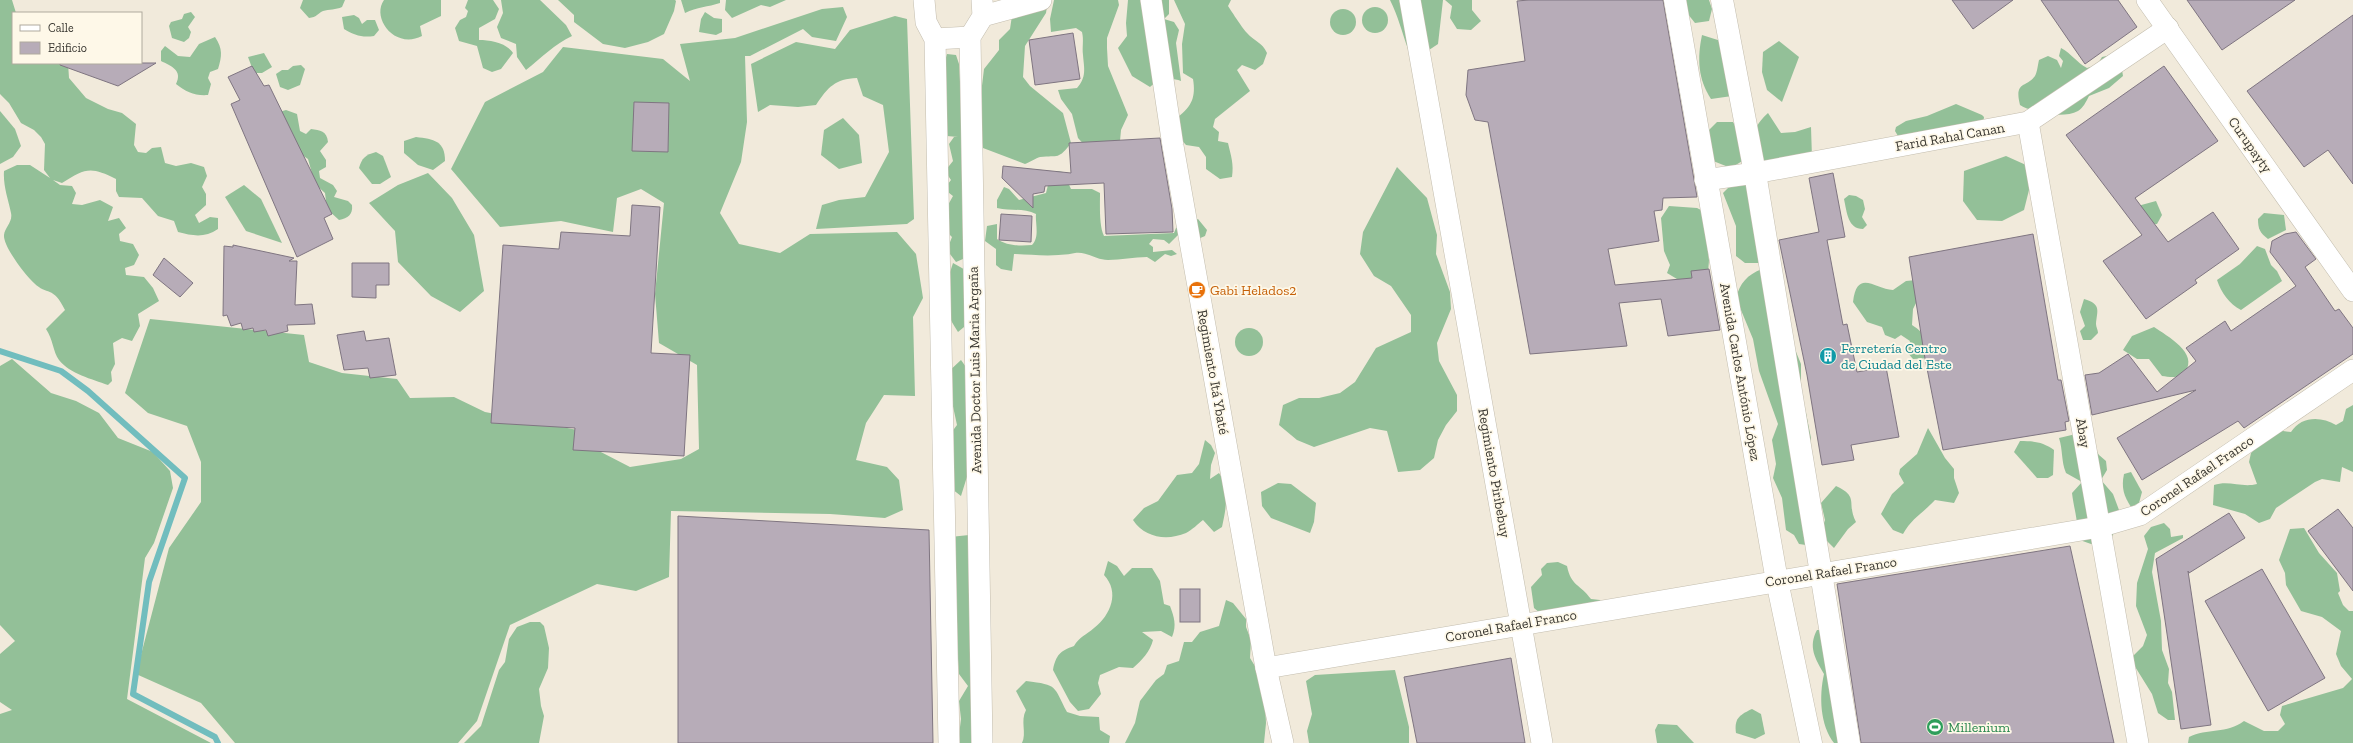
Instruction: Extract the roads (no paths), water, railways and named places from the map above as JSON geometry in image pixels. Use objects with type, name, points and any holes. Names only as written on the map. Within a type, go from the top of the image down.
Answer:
[{"type":"main road","name":"Avenida Carlos António López","points":[[1675,0],[1705,180],[1777,581],[1811,743]]},
{"type":"main road","points":[[1722,0],[1755,173],[1819,574],[1848,743]]},
{"type":"street","points":[[924,0],[926,22],[935,39],[949,743]]},
{"type":"street","points":[[935,39],[970,37],[982,8],[1041,0]]},
{"type":"street","name":"Regimiento Itá Ybaté","points":[[1151,0],[1173,146],[1266,668],[1283,743]]},
{"type":"street","name":"Regimiento Piribebuy","points":[[1410,0],[1542,743]]},
{"type":"street","name":"Curupayty","points":[[2147,0],[2353,291]]},
{"type":"street","name":"Farid Rahal Canan","points":[[1705,180],[1755,173],[2028,122],[2168,28]]},
{"type":"street","name":"Avenida Doctor Luis Maria Argaña","points":[[970,37],[982,743]]},
{"type":"street","name":"Abay","points":[[2028,122],[2138,743]]},
{"type":"street","name":"Coronel Rafael Franco","points":[[1266,668],[2099,527],[2140,516],[2353,370]]},
{"type":"street","points":[[945,530],[978,528]]},
{"type":"waterway","points":[[0,351],[61,371],[88,391],[185,478],[149,582],[133,694],[215,737],[218,743]]},
{"type":"place","name":"Gabi Helados2","points":[[1197,290]]},
{"type":"place","name":"Ferretería Centro de Ciudad del Este","points":[[1828,356]]},
{"type":"place","name":"Millenium","points":[[1935,727]]}]
